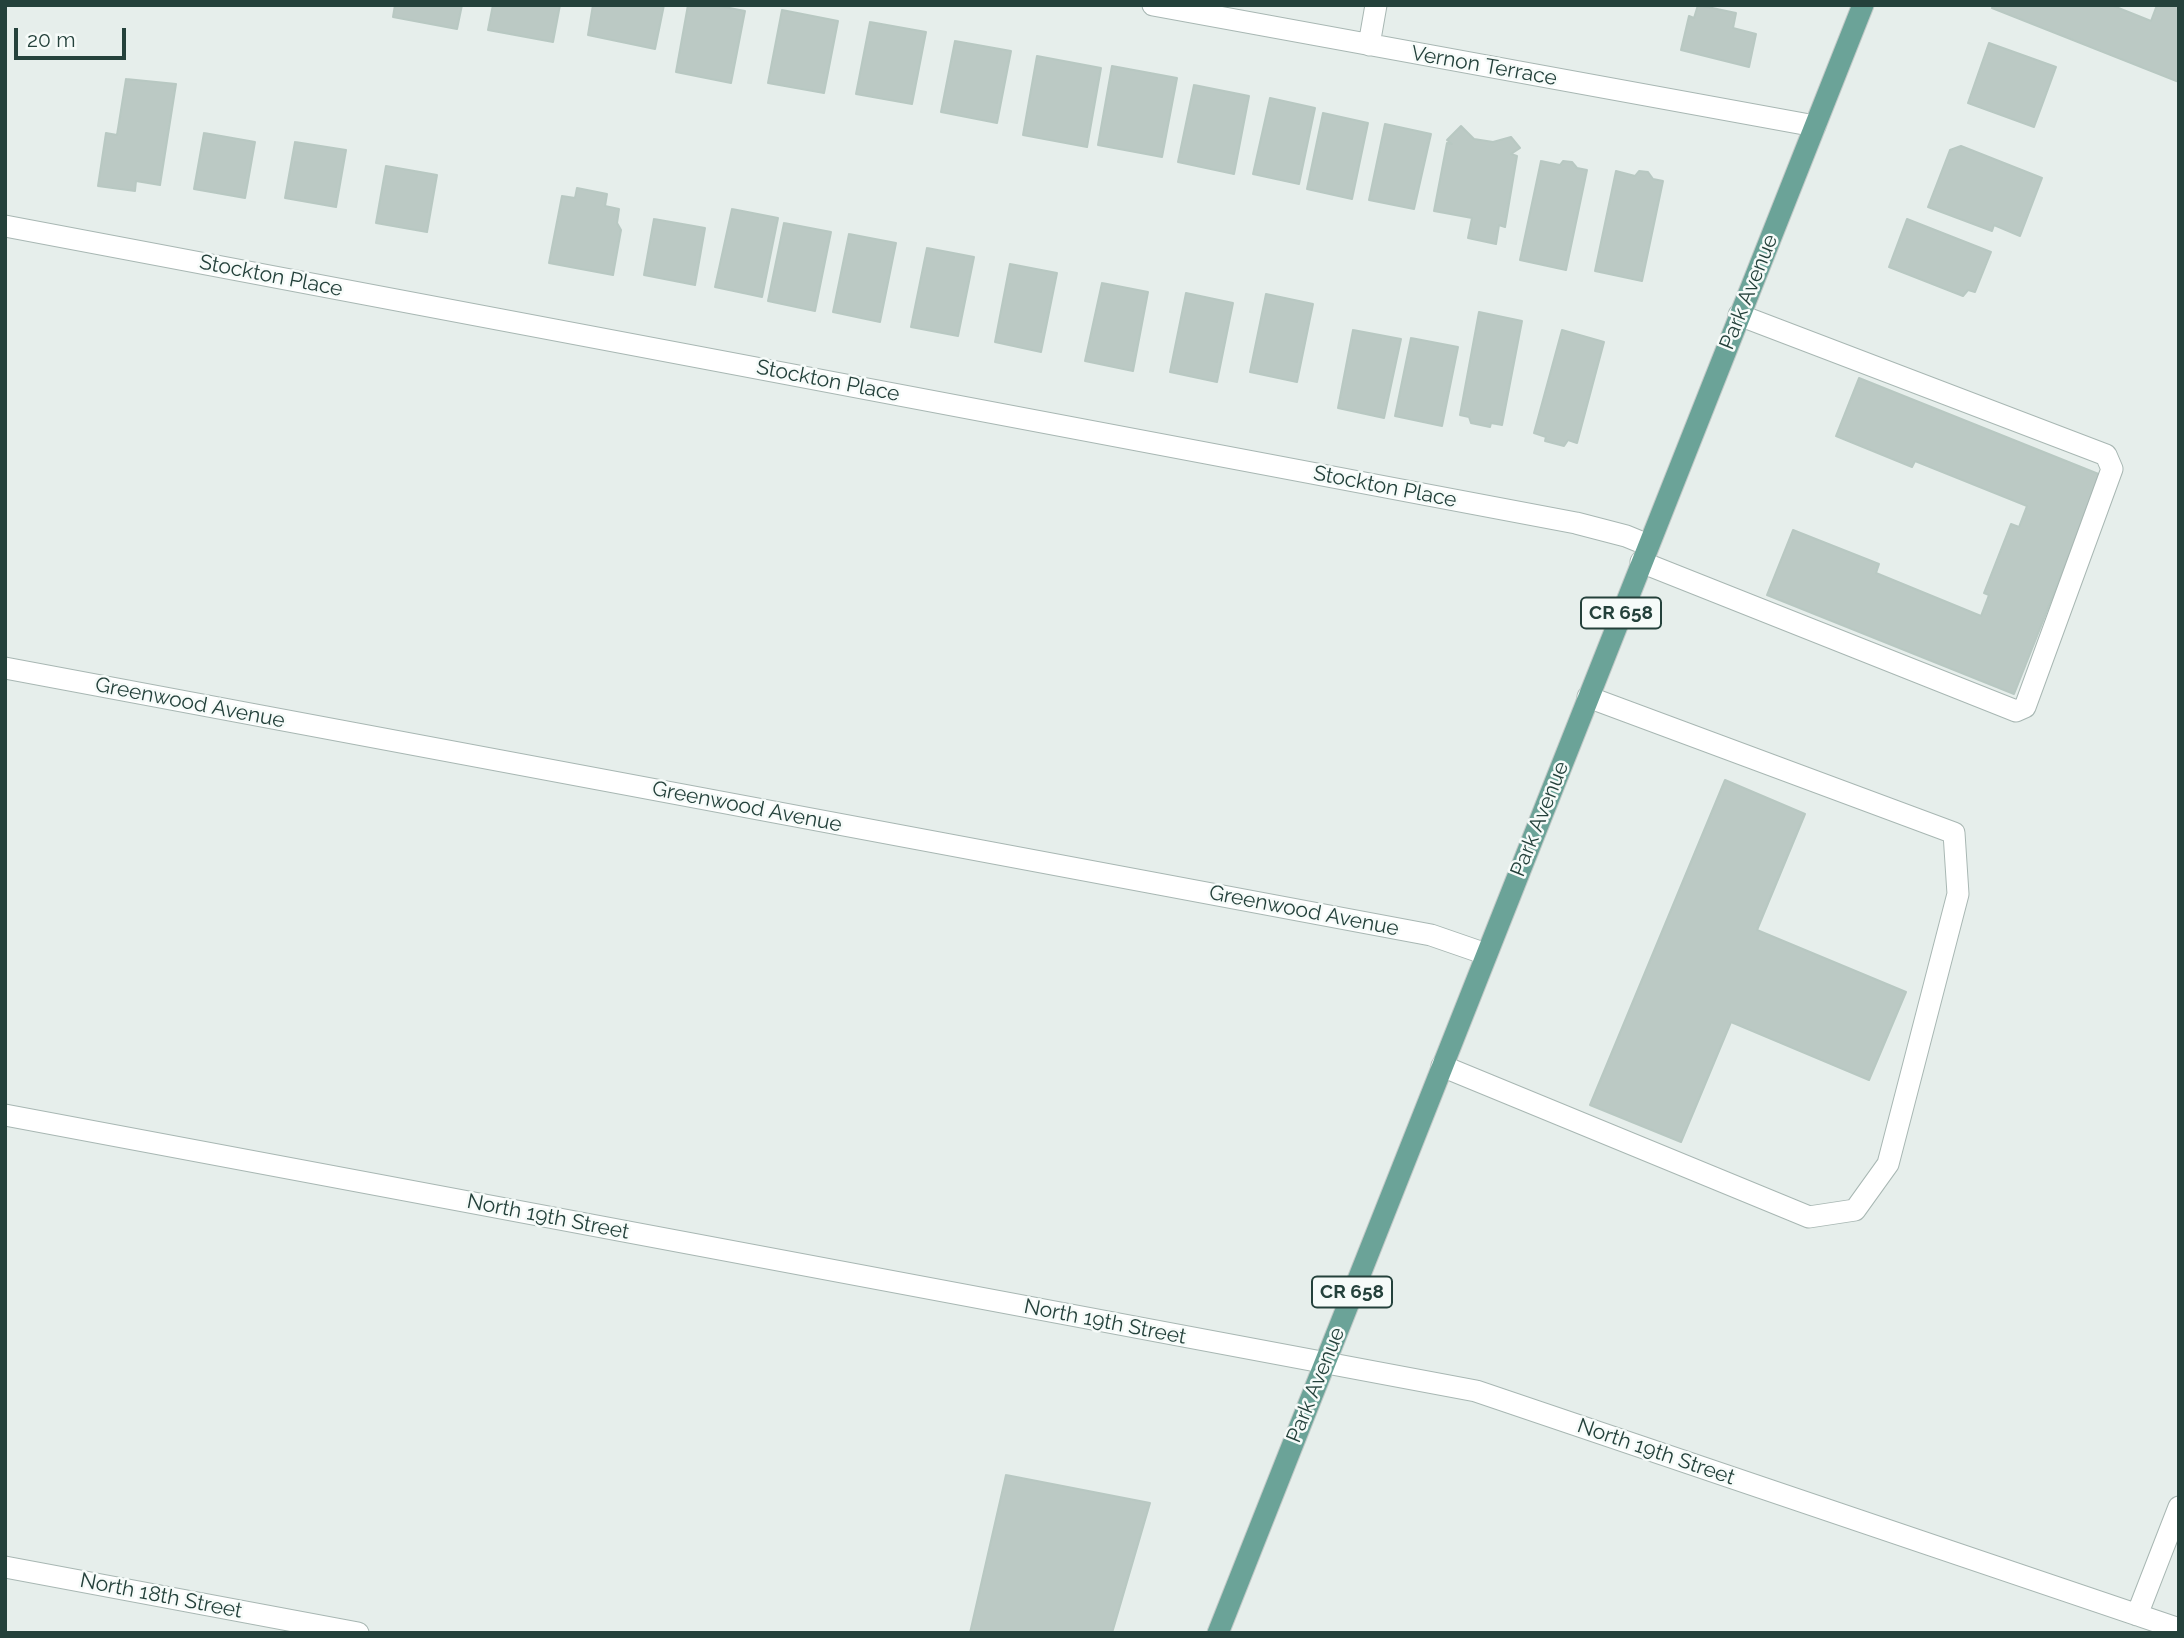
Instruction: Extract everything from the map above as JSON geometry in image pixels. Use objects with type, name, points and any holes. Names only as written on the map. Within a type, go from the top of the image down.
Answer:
[{"type":"main road","name":"Park Avenue","points":[[1218,1633],[1863,5]]},
{"type":"street","name":"Vernon Terrace","points":[[1153,5],[1815,127]]},
{"type":"street","points":[[1368,44],[1376,5]]},
{"type":"street","name":"Stockton Place","points":[[5,226],[1576,523],[1626,536],[1645,554],[2016,711],[2025,707],[2112,469],[2106,455],[1740,315]]},
{"type":"street","name":"Greenwood Avenue","points":[[5,668],[1431,935],[1486,954]]},
{"type":"street","points":[[1442,1066],[1810,1217],[1855,1210],[1888,1164],[1958,894],[1954,833],[1588,697]]},
{"type":"street","name":"North 19th Street","points":[[5,1115],[1476,1391],[2179,1629]]},
{"type":"street","points":[[2137,1615],[2179,1507]]},
{"type":"street","name":"North 18th Street","points":[[5,1567],[358,1633]]},
{"type":"building","points":[[395,5],[462,5],[457,29],[393,17]]},
{"type":"building","points":[[493,5],[560,5],[553,42],[488,30]]},
{"type":"building","points":[[593,5],[664,5],[655,49],[588,35]]},
{"type":"building","points":[[688,5],[714,5],[745,11],[731,83],[676,72]]},
{"type":"building","points":[[1698,5],[1736,13],[1733,28],[1756,34],[1749,67],[1681,50],[1689,16],[1694,18]]},
{"type":"building","points":[[1993,5],[2111,5],[2151,21],[2157,5],[2179,5],[2179,82],[1992,8]]},
{"type":"building","points":[[782,10],[838,21],[824,93],[768,83]]},
{"type":"building","points":[[870,22],[926,32],[912,104],[856,94]]},
{"type":"building","points":[[955,41],[1011,51],[997,123],[941,112]]},
{"type":"building","points":[[1989,43],[2056,67],[2034,127],[1968,103]]},
{"type":"building","points":[[1037,56],[1101,68],[1087,147],[1023,135]]},
{"type":"building","points":[[1112,66],[1177,78],[1162,157],[1098,145]]},
{"type":"building","points":[[126,79],[176,84],[160,185],[136,181],[135,191],[98,186],[106,133],[117,135]]},
{"type":"building","points":[[1194,85],[1249,96],[1234,174],[1178,162]]},
{"type":"building","points":[[1270,98],[1315,108],[1299,184],[1253,174]]},
{"type":"building","points":[[1323,113],[1368,123],[1352,199],[1307,189]]},
{"type":"building","points":[[1385,124],[1431,134],[1414,209],[1369,200]]},
{"type":"building","points":[[1461,126],[1474,139],[1493,142],[1511,137],[1520,148],[1511,154],[1517,156],[1505,227],[1499,225],[1496,244],[1468,238],[1472,218],[1434,211],[1447,143],[1452,144],[1447,140]]},
{"type":"building","points":[[204,133],[255,142],[245,198],[194,189]]},
{"type":"building","points":[[295,142],[346,150],[336,207],[285,198]]},
{"type":"building","points":[[1961,146],[2042,178],[2020,236],[1994,225],[1992,231],[1928,207],[1950,150]]},
{"type":"building","points":[[1541,161],[1560,165],[1563,161],[1572,162],[1577,168],[1587,170],[1566,270],[1520,260]]},
{"type":"building","points":[[386,166],[437,175],[427,232],[376,223]]},
{"type":"building","points":[[1616,171],[1635,176],[1639,171],[1648,172],[1653,179],[1663,181],[1642,281],[1595,271]]},
{"type":"building","points":[[577,188],[607,194],[605,206],[619,209],[617,223],[621,230],[613,275],[549,263],[562,196],[575,198]]},
{"type":"building","points":[[732,209],[778,218],[762,297],[715,287]]},
{"type":"building","points":[[654,219],[705,228],[695,285],[644,275]]},
{"type":"building","points":[[1907,219],[1991,252],[1975,292],[1968,290],[1963,296],[1889,267]]},
{"type":"building","points":[[784,223],[831,232],[815,311],[768,301]]},
{"type":"building","points":[[849,234],[896,243],[880,322],[833,312]]},
{"type":"building","points":[[927,248],[974,257],[958,336],[911,327]]},
{"type":"building","points":[[1010,264],[1057,273],[1041,352],[995,342]]},
{"type":"building","points":[[1102,283],[1148,292],[1133,371],[1085,361]]},
{"type":"building","points":[[1186,293],[1233,303],[1217,382],[1170,372]]},
{"type":"building","points":[[1266,294],[1313,304],[1297,382],[1250,372]]},
{"type":"building","points":[[1479,312],[1522,321],[1502,425],[1491,423],[1490,427],[1471,423],[1469,417],[1460,415]]},
{"type":"building","points":[[1353,330],[1401,339],[1384,418],[1338,408]]},
{"type":"building","points":[[1562,330],[1604,342],[1577,443],[1568,440],[1564,446],[1545,441],[1546,437],[1534,433]]},
{"type":"building","points":[[1411,338],[1458,347],[1442,426],[1395,416]]},
{"type":"building","points":[[1859,378],[2101,475],[2014,694],[1767,595],[1793,530],[1879,564],[1876,573],[1981,616],[1989,595],[1984,593],[2011,524],[2019,527],[2027,506],[1915,461],[1912,467],[1836,436]]},
{"type":"building","points":[[1725,780],[1805,814],[1757,930],[1906,992],[1869,1080],[1731,1022],[1681,1142],[1590,1105]]},
{"type":"building","points":[[1006,1475],[1150,1503],[1112,1633],[970,1633]]}]
